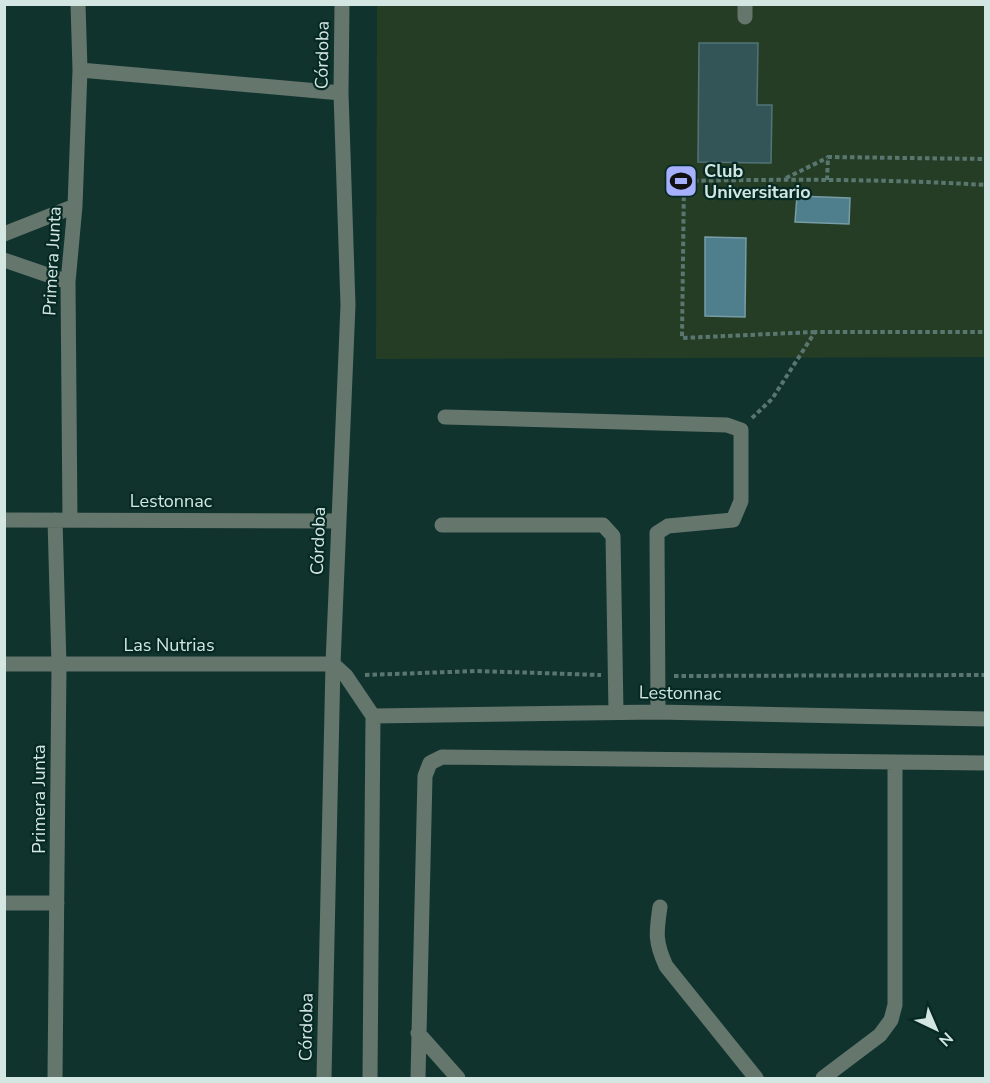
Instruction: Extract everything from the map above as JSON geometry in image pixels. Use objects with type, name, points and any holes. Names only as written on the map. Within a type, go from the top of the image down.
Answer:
[{"type":"street","name":"Primera Junta","points":[[56,1078],[59,665],[68,282],[75,206],[81,70],[78,4]]},
{"type":"street","name":"Córdoba","points":[[324,1078],[333,664],[348,305],[341,93],[342,4]]},
{"type":"street","points":[[81,70],[341,93]]},
{"type":"street","points":[[4,234],[75,206]]},
{"type":"street","points":[[4,260],[68,282]]},
{"type":"street","points":[[445,417],[727,425],[741,429],[741,501],[733,520],[668,526],[657,533],[658,712]]},
{"type":"street","name":"Lestonnac","points":[[4,520],[338,521]]},
{"type":"street","points":[[442,525],[603,525],[613,536],[616,712]]},
{"type":"street","name":"Las Nutrias","points":[[4,664],[333,664]]},
{"type":"street","points":[[333,664],[346,675],[373,716],[370,1078]]},
{"type":"street","name":"Lestonnac","points":[[373,716],[658,712],[986,719]]},
{"type":"street","points":[[418,1078],[424,776],[430,763],[442,757],[986,763]]},
{"type":"street","points":[[823,1078],[880,1035],[891,1020],[895,1005],[895,762]]},
{"type":"street","points":[[4,903],[57,903]]},
{"type":"street","points":[[660,907],[656,933],[659,951],[666,966],[756,1078]]},
{"type":"street","points":[[418,1033],[458,1078]]},
{"type":"path","points":[[784,179],[828,157],[986,159]]},
{"type":"path","points":[[827,180],[828,157]]},
{"type":"path","points":[[986,185],[921,181],[784,179],[684,181],[682,338],[815,332],[986,332]]},
{"type":"path","points":[[741,429],[772,399],[815,332]]},
{"type":"green space","name":"Club Universitario","points":[[377,5],[985,5],[985,357],[376,359]]},
{"type":"water","points":[[797,196],[850,198],[849,224],[795,222]]},
{"type":"water","points":[[705,237],[746,238],[745,317],[705,316]]},
{"type":"building","points":[[699,43],[758,43],[757,105],[772,105],[771,163],[698,162]]},
{"type":"place","name":"Club Universitario","points":[[681,181]]}]
